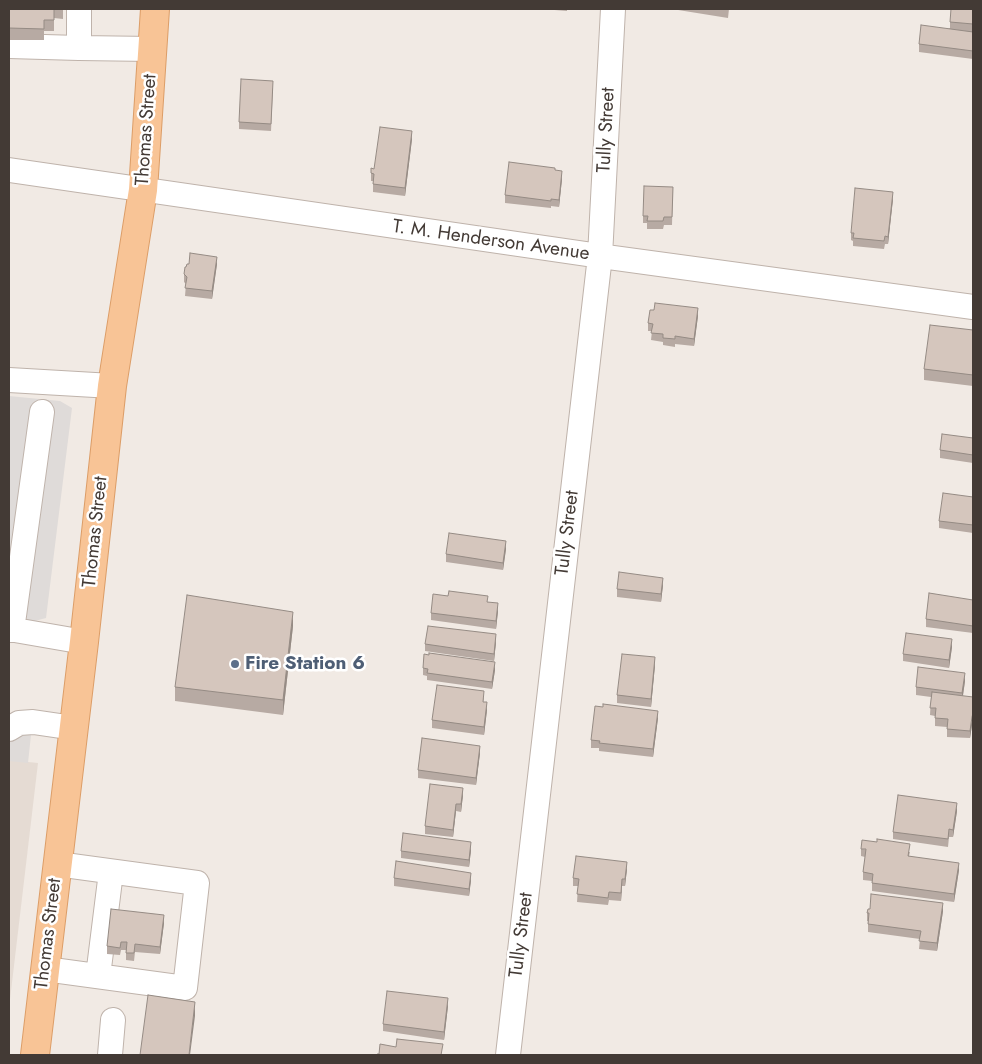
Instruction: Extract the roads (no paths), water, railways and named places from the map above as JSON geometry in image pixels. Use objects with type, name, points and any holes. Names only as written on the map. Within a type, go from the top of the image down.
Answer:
[{"type":"main road","name":"Thomas Street","points":[[34,1055],[74,728],[112,386],[143,190],[155,9]]},
{"type":"street","points":[[79,9],[79,48]]},
{"type":"street","name":"Tully Street","points":[[508,1055],[600,256],[613,9]]},
{"type":"street","points":[[9,46],[152,49]]},
{"type":"street","name":"T. M. Henderson Avenue","points":[[9,170],[600,256],[973,307]]},
{"type":"street","points":[[9,380],[112,386]]},
{"type":"street","points":[[42,412],[10,630],[84,642]]},
{"type":"street","points":[[9,729],[19,723],[74,728]]},
{"type":"street","points":[[45,969],[185,988],[197,884],[57,864]]},
{"type":"street","points":[[98,976],[111,872]]},
{"type":"street","points":[[110,1055],[113,1020]]},
{"type":"place","name":"Fire Station 6","points":[[235,664]]}]
